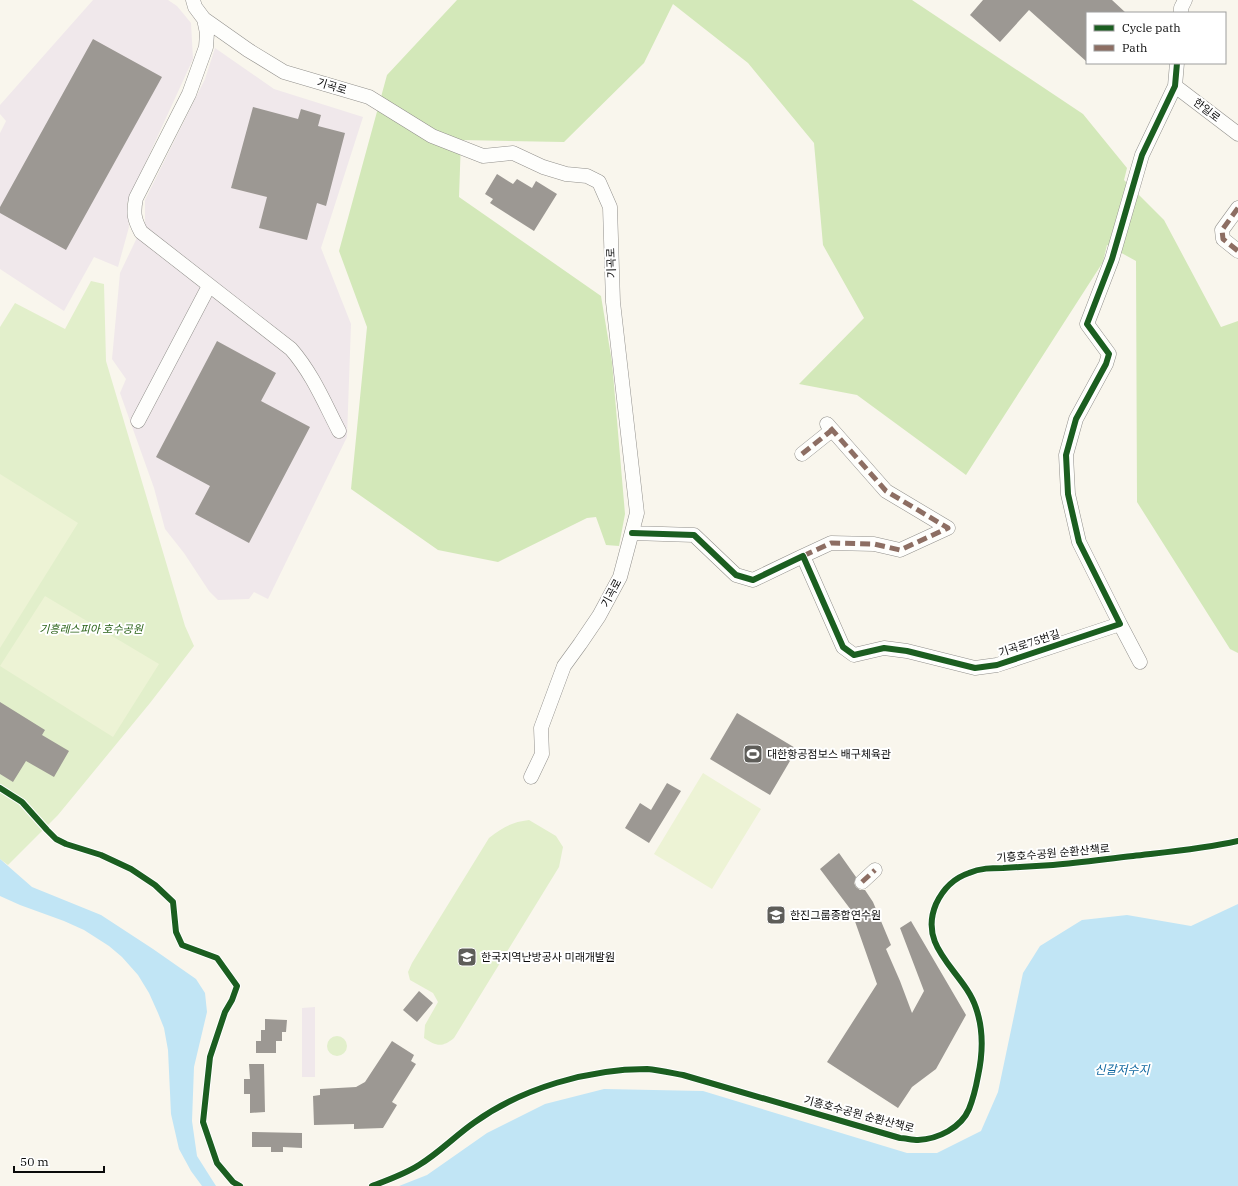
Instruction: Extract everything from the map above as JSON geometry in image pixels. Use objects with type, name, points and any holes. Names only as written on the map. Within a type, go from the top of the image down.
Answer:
[{"type":"street","name":"기곡로","points":[[193,0],[195,7],[204,19],[248,50],[284,72],[370,97],[432,136],[483,156],[513,153],[543,167],[566,174],[586,176],[598,182],[610,207],[613,302],[637,513],[620,576],[599,616],[564,666],[541,728],[542,754],[531,777]]},
{"type":"street","points":[[1181,12],[1181,8],[1185,0]]},
{"type":"street","points":[[204,19],[207,33],[206,47],[189,94],[138,194],[134,208],[135,220],[141,232],[291,349],[311,375],[339,431]]},
{"type":"street","points":[[1140,662],[1079,542],[1068,494],[1066,455],[1076,419],[1106,364],[1109,354],[1087,324],[1112,259],[1142,155],[1175,86],[1177,64]]},
{"type":"street","name":"한일로","points":[[1175,86],[1238,134]]},
{"type":"street","points":[[1238,208],[1222,230],[1223,239],[1238,250]]},
{"type":"street","points":[[138,421],[209,286]]},
{"type":"street","points":[[632,533],[694,535],[736,575],[753,580],[831,543],[874,544],[900,550],[948,528],[886,492],[829,427],[802,454]]},
{"type":"street","name":"기곡로75번길","points":[[803,556],[843,647],[854,655],[884,648],[975,668],[997,665],[1120,624]]},
{"type":"street","points":[[862,882],[875,870]]},
{"type":"shaded area","points":[[93,0],[168,0],[177,6],[191,23],[193,59],[127,203],[129,227],[118,267],[94,257],[64,311],[0,269],[0,133],[6,121],[0,114],[0,105]]},
{"type":"shaded area","points":[[215,48],[274,89],[363,117],[321,248],[351,324],[347,437],[268,599],[254,592],[249,599],[218,600],[209,591],[184,553],[165,529],[154,488],[120,393],[126,379],[112,359],[120,273],[145,221],[145,200],[205,79]]},
{"type":"shaded area","points":[[315,1007],[315,1077],[302,1077],[302,1008]]},
{"type":"green space","points":[[457,0],[912,0],[1083,114],[1127,168],[1124,180],[1164,220],[1221,327],[1238,321],[1238,653],[1230,649],[1137,502],[1136,261],[1107,245],[1103,262],[966,475],[857,395],[799,384],[864,318],[823,245],[814,143],[748,63],[673,4],[644,63],[564,142],[461,140],[459,197],[601,296],[612,362],[625,514],[619,546],[606,545],[596,517],[587,518],[498,562],[438,550],[351,489],[367,327],[339,251],[387,75]]},
{"type":"green space","name":"기흥레스피아 호수공원","points":[[91,281],[104,284],[106,361],[185,626],[194,646],[150,703],[58,815],[8,865],[0,859],[0,327],[15,303],[65,329]]},
{"type":"green space","points":[[0,474],[78,523],[0,648]]},
{"type":"green space","points":[[45,596],[159,664],[113,737],[0,666]]},
{"type":"green space","points":[[703,773],[761,809],[712,889],[654,854]]},
{"type":"green space","points":[[529,820],[556,836],[563,847],[559,867],[454,1038],[442,1045],[432,1043],[424,1038],[425,1025],[438,1002],[433,993],[410,980],[408,972],[412,963],[489,838],[508,826]]},
{"type":"green space","points":[[337,1036],[344,1039],[347,1046],[344,1053],[337,1056],[330,1053],[327,1046],[330,1039]]},
{"type":"water","points":[[0,859],[32,887],[101,915],[196,979],[205,993],[207,1012],[194,1067],[192,1121],[197,1156],[216,1186],[202,1186],[191,1171],[179,1149],[171,1114],[168,1050],[164,1028],[149,993],[138,975],[122,957],[109,946],[84,930],[0,896]]},
{"type":"water","name":"신갈저수지","points":[[1238,904],[1238,1186],[399,1186],[427,1175],[487,1133],[545,1104],[604,1089],[703,1091],[907,1153],[937,1153],[981,1131],[998,1092],[1023,973],[1040,946],[1082,920],[1127,915],[1191,926]]},
{"type":"building","points":[[983,0],[1112,0],[1125,12],[1086,12],[1086,61],[1029,10],[1000,42],[970,15]]},
{"type":"building","points":[[93,39],[162,77],[66,250],[0,213],[0,207]]},
{"type":"building","points":[[253,107],[298,119],[301,109],[321,115],[318,126],[345,133],[326,206],[317,203],[307,240],[259,228],[267,197],[231,188]]},
{"type":"building","points":[[497,174],[513,184],[517,179],[532,188],[536,181],[557,194],[534,231],[490,203],[493,199],[485,194]]},
{"type":"building","points":[[217,341],[276,373],[261,401],[310,427],[249,543],[195,514],[210,486],[156,457]]},
{"type":"building","points":[[0,702],[45,730],[42,735],[69,751],[54,777],[26,761],[13,782],[0,774]]},
{"type":"building","name":"대한항공점보스 배구체육관","points":[[737,713],[797,749],[770,795],[710,759]]},
{"type":"building","points":[[667,783],[681,791],[649,843],[625,828],[640,803],[651,810]]},
{"type":"building","points":[[839,853],[856,877],[854,883],[856,887],[860,890],[865,890],[873,902],[891,945],[886,949],[912,1013],[924,991],[900,928],[911,921],[966,1015],[936,1069],[912,1087],[898,1108],[827,1062],[877,984],[851,910],[820,869]]},
{"type":"building","points":[[419,991],[433,1003],[417,1022],[403,1010]]},
{"type":"building","points":[[265,1019],[287,1020],[286,1032],[282,1032],[282,1041],[276,1041],[276,1053],[256,1053],[256,1041],[261,1041],[261,1030],[265,1030]]},
{"type":"building","points":[[392,1041],[414,1055],[411,1061],[416,1064],[392,1102],[397,1105],[383,1128],[354,1129],[354,1124],[314,1125],[313,1096],[320,1095],[320,1089],[356,1087],[365,1082]]},
{"type":"building","points":[[249,1064],[264,1064],[265,1112],[250,1113],[250,1094],[244,1094],[244,1079],[250,1079]]},
{"type":"building","points":[[252,1132],[302,1133],[302,1148],[283,1147],[283,1152],[271,1152],[271,1147],[252,1147]]},
{"type":"marked path","points":[[1238,208],[1222,230],[1223,239],[1238,251]]},
{"type":"marked path","points":[[803,556],[831,543],[874,544],[900,550],[948,528],[886,491],[827,424]]},
{"type":"marked path","points":[[802,454],[832,430]]},
{"type":"marked path","points":[[862,882],[875,870]]},
{"type":"cycle path","points":[[632,533],[694,535],[736,575],[753,580],[803,556],[843,647],[854,655],[884,648],[907,651],[975,668],[997,665],[1120,624],[1079,542],[1068,494],[1066,455],[1076,419],[1106,364],[1109,354],[1087,324],[1112,259],[1142,155],[1175,86],[1177,64]]},
{"type":"cycle path","points":[[0,788],[22,802],[56,839],[66,844],[101,855],[131,869],[155,885],[173,902],[176,932],[182,945],[217,958],[237,986],[232,1000],[225,1012],[210,1057],[203,1122],[217,1163],[233,1182],[240,1186]]},
{"type":"cycle path","name":"기흥호수공원 순환산책로","points":[[372,1186],[402,1174],[419,1165],[434,1155],[475,1122],[514,1099],[557,1083],[602,1072],[647,1069],[683,1075],[900,1138],[918,1140],[941,1135],[955,1127],[969,1109],[980,1067],[982,1050],[979,1017],[976,1008],[962,982],[944,959],[937,947],[933,934],[932,920],[936,904],[942,894],[954,881],[973,871],[982,869],[1073,863],[1186,850],[1238,841]]},
{"type":"place","name":"대한항공점보스 배구체육관","points":[[753,754]]},
{"type":"place","name":"한진그룹종합연수원","points":[[776,915]]},
{"type":"place","name":"한국지역난방공사 미래개발원","points":[[467,957]]}]
